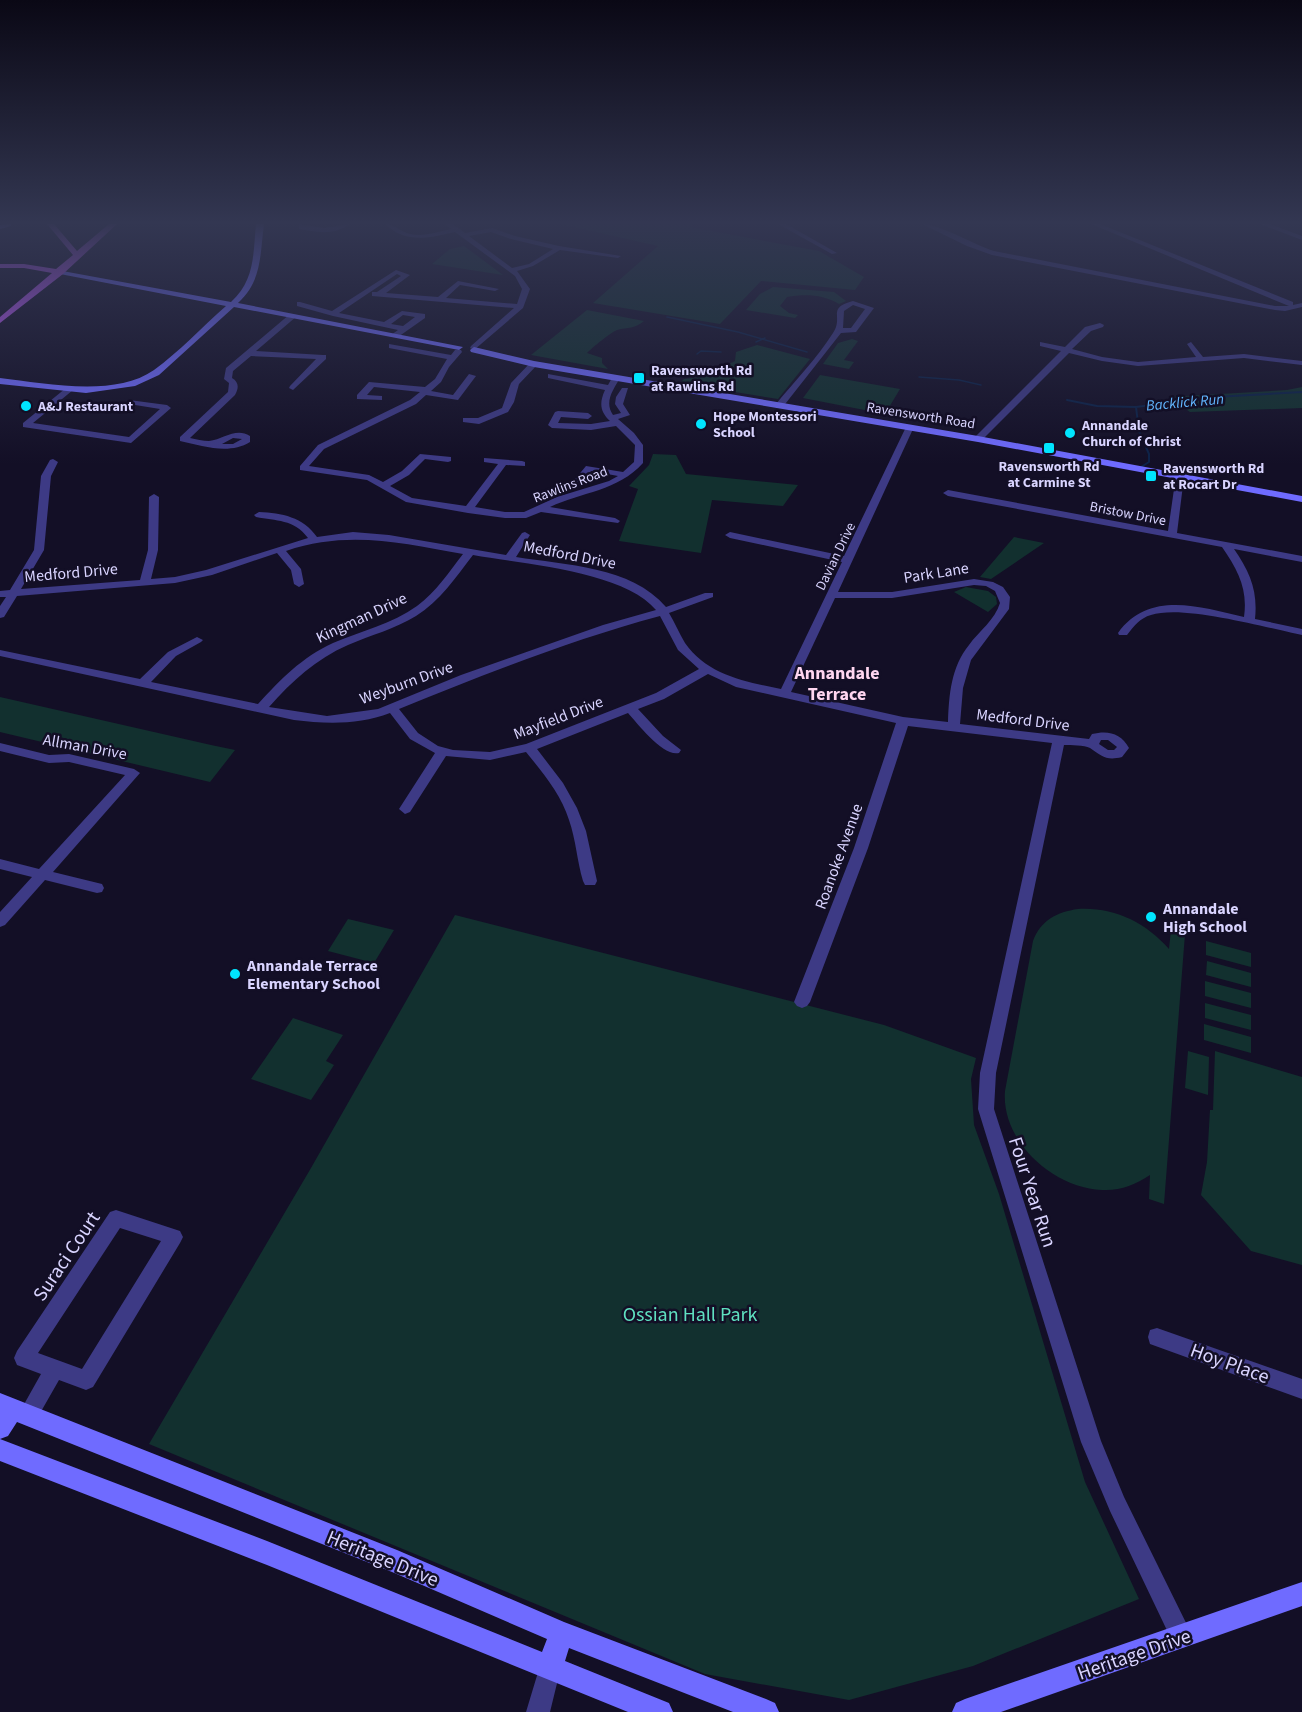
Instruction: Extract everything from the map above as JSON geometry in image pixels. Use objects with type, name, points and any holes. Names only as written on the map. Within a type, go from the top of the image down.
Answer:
[{"type":"main road","points":[[0,321],[21,304]]},
{"type":"main road","name":"Ravensworth Road","points":[[229,304],[534,364],[978,439],[1302,499]]},
{"type":"main road","points":[[0,381],[69,390],[114,388],[145,379],[156,373],[234,305]]},
{"type":"main road","points":[[0,1428],[13,1409]]},
{"type":"main road","name":"Heritage Drive","points":[[13,1409],[397,1562],[561,1633],[766,1712]]},
{"type":"main road","points":[[0,1450],[660,1712]]},
{"type":"main road","name":"Heritage Drive","points":[[965,1712],[1302,1594]]},
{"type":"main road","points":[[550,1667],[561,1633]]},
{"type":"street","points":[[300,304],[333,314],[404,329]]},
{"type":"street","points":[[333,314],[348,304]]},
{"type":"street","points":[[492,304],[520,306]]},
{"type":"street","points":[[779,406],[839,331],[839,313],[844,306],[850,304]]},
{"type":"street","points":[[839,331],[853,330],[870,308],[856,304]]},
{"type":"street","points":[[1254,304],[1275,308],[1300,307]]},
{"type":"street","points":[[425,391],[464,351],[520,306]]},
{"type":"street","points":[[385,325],[402,313],[422,316],[395,335]]},
{"type":"street","points":[[210,442],[183,439],[232,393],[233,382],[228,379],[227,374],[248,353],[293,316]]},
{"type":"street","points":[[978,439],[1088,330],[1100,325]]},
{"type":"street","points":[[1043,344],[1102,359],[1138,364],[1258,357],[1302,363]]},
{"type":"street","points":[[1191,344],[1202,359]]},
{"type":"street","points":[[392,346],[464,351]]},
{"type":"street","points":[[248,353],[279,356],[326,353],[293,388]]},
{"type":"street","points":[[466,420],[479,421],[505,410],[510,402],[515,383],[534,364]]},
{"type":"street","points":[[379,398],[360,397],[372,384],[425,391],[455,398],[472,376]]},
{"type":"street","points":[[551,376],[609,388]]},
{"type":"street","points":[[614,420],[603,403],[616,378]]},
{"type":"street","points":[[69,390],[26,425],[130,440],[167,408],[132,402]]},
{"type":"street","points":[[588,416],[558,414],[552,425],[591,427],[626,415],[619,404],[625,390]]},
{"type":"street","name":"Rawlins Road","points":[[425,391],[386,416],[321,447],[303,468],[369,478],[409,500],[505,515],[526,515],[560,499],[612,483],[626,475],[638,463],[640,453],[635,439],[614,420]]},
{"type":"street","name":"Davian Drive","points":[[784,695],[909,429]]},
{"type":"street","points":[[384,485],[396,481],[423,456],[448,459]]},
{"type":"street","points":[[487,460],[522,464]]},
{"type":"street","points":[[0,615],[39,550],[46,476],[53,462]]},
{"type":"street","points":[[468,510],[504,462]]},
{"type":"street","points":[[576,484],[589,468],[626,475]]},
{"type":"street","points":[[1172,535],[1179,477]]},
{"type":"street","name":"Bristow Drive","points":[[948,493],[1302,559]]},
{"type":"street","points":[[145,582],[153,550],[154,497]]},
{"type":"street","points":[[542,509],[615,521]]},
{"type":"street","points":[[259,515],[296,521],[308,530],[313,539]]},
{"type":"street","name":"Medford Drive","points":[[0,594],[145,582],[208,573],[313,539],[367,535],[611,578],[645,594],[663,610],[683,648],[707,670],[736,683],[903,721],[1093,744]]},
{"type":"street","points":[[509,559],[525,535]]},
{"type":"street","points":[[729,535],[849,560]]},
{"type":"street","points":[[1226,545],[1250,584],[1252,604],[1249,621]]},
{"type":"street","points":[[279,549],[296,569],[299,584]]},
{"type":"street","name":"Kingman Drive","points":[[261,708],[293,673],[312,659],[344,642],[400,620],[420,608],[439,592],[470,552]]},
{"type":"street","name":"Park Lane","points":[[830,596],[892,595],[975,582],[987,583],[999,589],[1004,596],[1004,609],[970,651],[959,675],[954,727]]},
{"type":"street","name":"Weyburn Drive","points":[[0,653],[309,719],[327,720],[359,717],[392,708],[476,674],[607,627],[686,605],[709,595]]},
{"type":"street","points":[[1123,633],[1134,619],[1160,609],[1194,610],[1302,632]]},
{"type":"street","points":[[144,682],[172,654],[197,640]]},
{"type":"street","name":"Mayfield Drive","points":[[392,708],[414,736],[442,752],[490,756],[529,747],[630,708],[675,689],[707,670]]},
{"type":"street","points":[[630,708],[659,739],[675,750]]},
{"type":"street","name":"Roanoke Avenue","points":[[802,1002],[861,848],[903,721]]},
{"type":"street","name":"Four Year Run","points":[[1059,740],[988,1073],[986,1109],[1094,1451],[1117,1504],[1182,1637]]},
{"type":"street","name":"Allman Drive","points":[[0,747],[48,759],[69,758],[134,773],[0,921]]},
{"type":"street","points":[[529,747],[554,779],[571,808],[590,881]]},
{"type":"street","points":[[405,809],[442,752]]},
{"type":"street","points":[[0,864],[97,888]]},
{"type":"street","name":"Suraci Court","points":[[116,1218],[174,1237],[86,1380],[55,1369],[24,1358],[116,1218]]},
{"type":"street","name":"Hoy Place","points":[[1157,1337],[1302,1389]]},
{"type":"street","points":[[13,1409],[55,1369]]},
{"type":"street","points":[[538,1712],[550,1667]]},
{"type":"green space","points":[[598,304],[739,304],[720,324]]},
{"type":"green space","points":[[751,304],[782,304],[780,306],[789,313],[798,315],[795,318],[746,310]]},
{"type":"green space","points":[[587,310],[644,321],[634,327],[617,330],[587,353],[602,358],[602,363],[608,369],[531,355]]},
{"type":"green space","points":[[852,339],[858,341],[844,360],[854,362],[849,369],[823,364],[838,343]]},
{"type":"green space","points":[[757,345],[810,359],[778,399],[680,383],[684,379],[701,377],[735,361],[736,352]]},
{"type":"green space","points":[[820,375],[900,389],[885,414],[803,398]]},
{"type":"green space","points":[[1302,387],[1302,408],[1190,412],[1168,397],[1287,390]]},
{"type":"green space","points":[[653,454],[676,455],[686,474],[798,485],[783,506],[712,500],[701,553],[619,541],[638,489],[629,486],[649,465]]},
{"type":"green space","points":[[1014,537],[1044,543],[991,579],[980,577]]},
{"type":"green space","points":[[966,587],[988,591],[996,597],[997,604],[988,612],[954,592]]},
{"type":"green space","points":[[0,697],[235,750],[210,782],[0,732]]},
{"type":"green space","points":[[1078,909],[1104,911],[1128,918],[1150,931],[1169,949],[1171,930],[1185,934],[1164,1204],[1149,1199],[1150,1175],[1127,1187],[1102,1190],[1066,1181],[1049,1171],[1021,1144],[1006,1110],[1005,1091],[1033,941],[1045,922],[1063,912]]},
{"type":"green space","name":"Ossian Hall Park","points":[[455,915],[884,1025],[976,1058],[971,1079],[974,1125],[999,1194],[1085,1482],[1139,1599],[973,1666],[849,1700],[705,1674],[149,1444],[311,1168]]},
{"type":"green space","points":[[348,919],[394,930],[374,963],[328,951]]},
{"type":"green space","points":[[1206,941],[1251,953],[1251,967],[1206,955]]},
{"type":"green space","points":[[1207,961],[1251,973],[1251,987],[1206,975]]},
{"type":"green space","points":[[1205,981],[1251,993],[1251,1008],[1205,996]]},
{"type":"green space","points":[[1205,1003],[1251,1015],[1251,1030],[1205,1018]]},
{"type":"green space","points":[[293,1018],[343,1035],[326,1061],[334,1065],[311,1100],[251,1079]]},
{"type":"green space","points":[[1204,1024],[1251,1037],[1251,1053],[1204,1040]]},
{"type":"green space","points":[[1188,1051],[1209,1057],[1208,1095],[1185,1088]]},
{"type":"green space","points":[[1215,1051],[1302,1077],[1302,1265],[1251,1251],[1201,1195],[1207,1162],[1210,1110],[1213,1110]]},
{"type":"waterway","points":[[667,317],[763,339]]},
{"type":"waterway","points":[[756,342],[763,339]]},
{"type":"waterway","points":[[763,339],[807,352]]},
{"type":"waterway","points":[[697,354],[701,351],[721,352]]},
{"type":"waterway","points":[[919,377],[959,380],[981,385]]},
{"type":"waterway","name":"Backlick Run","points":[[1136,407],[1215,397],[1302,392]]},
{"type":"waterway","points":[[1067,400],[1097,406],[1136,407]]},
{"type":"waterway","name":"Backlick Run","points":[[1136,407],[1139,431],[1149,454],[1149,462],[1141,467]]},
{"type":"place","name":"Ravensworth Rd at Rawlins Rd","points":[[639,378]]},
{"type":"place","name":"A&J Restaurant","points":[[26,406]]},
{"type":"place","name":"Hope Montessori School","points":[[701,424]]},
{"type":"place","name":"Annandale Church of Christ","points":[[1070,433]]},
{"type":"place","name":"Ravensworth Rd at Carmine St","points":[[1049,448]]},
{"type":"place","name":"Ravensworth Rd at Rocart Dr","points":[[1151,476]]},
{"type":"place","name":"Annandale High School","points":[[1151,917]]},
{"type":"place","name":"Annandale Terrace Elementary School","points":[[235,974]]},
{"type":"district","name":"Annandale Terrace","points":[[837,683]]}]
